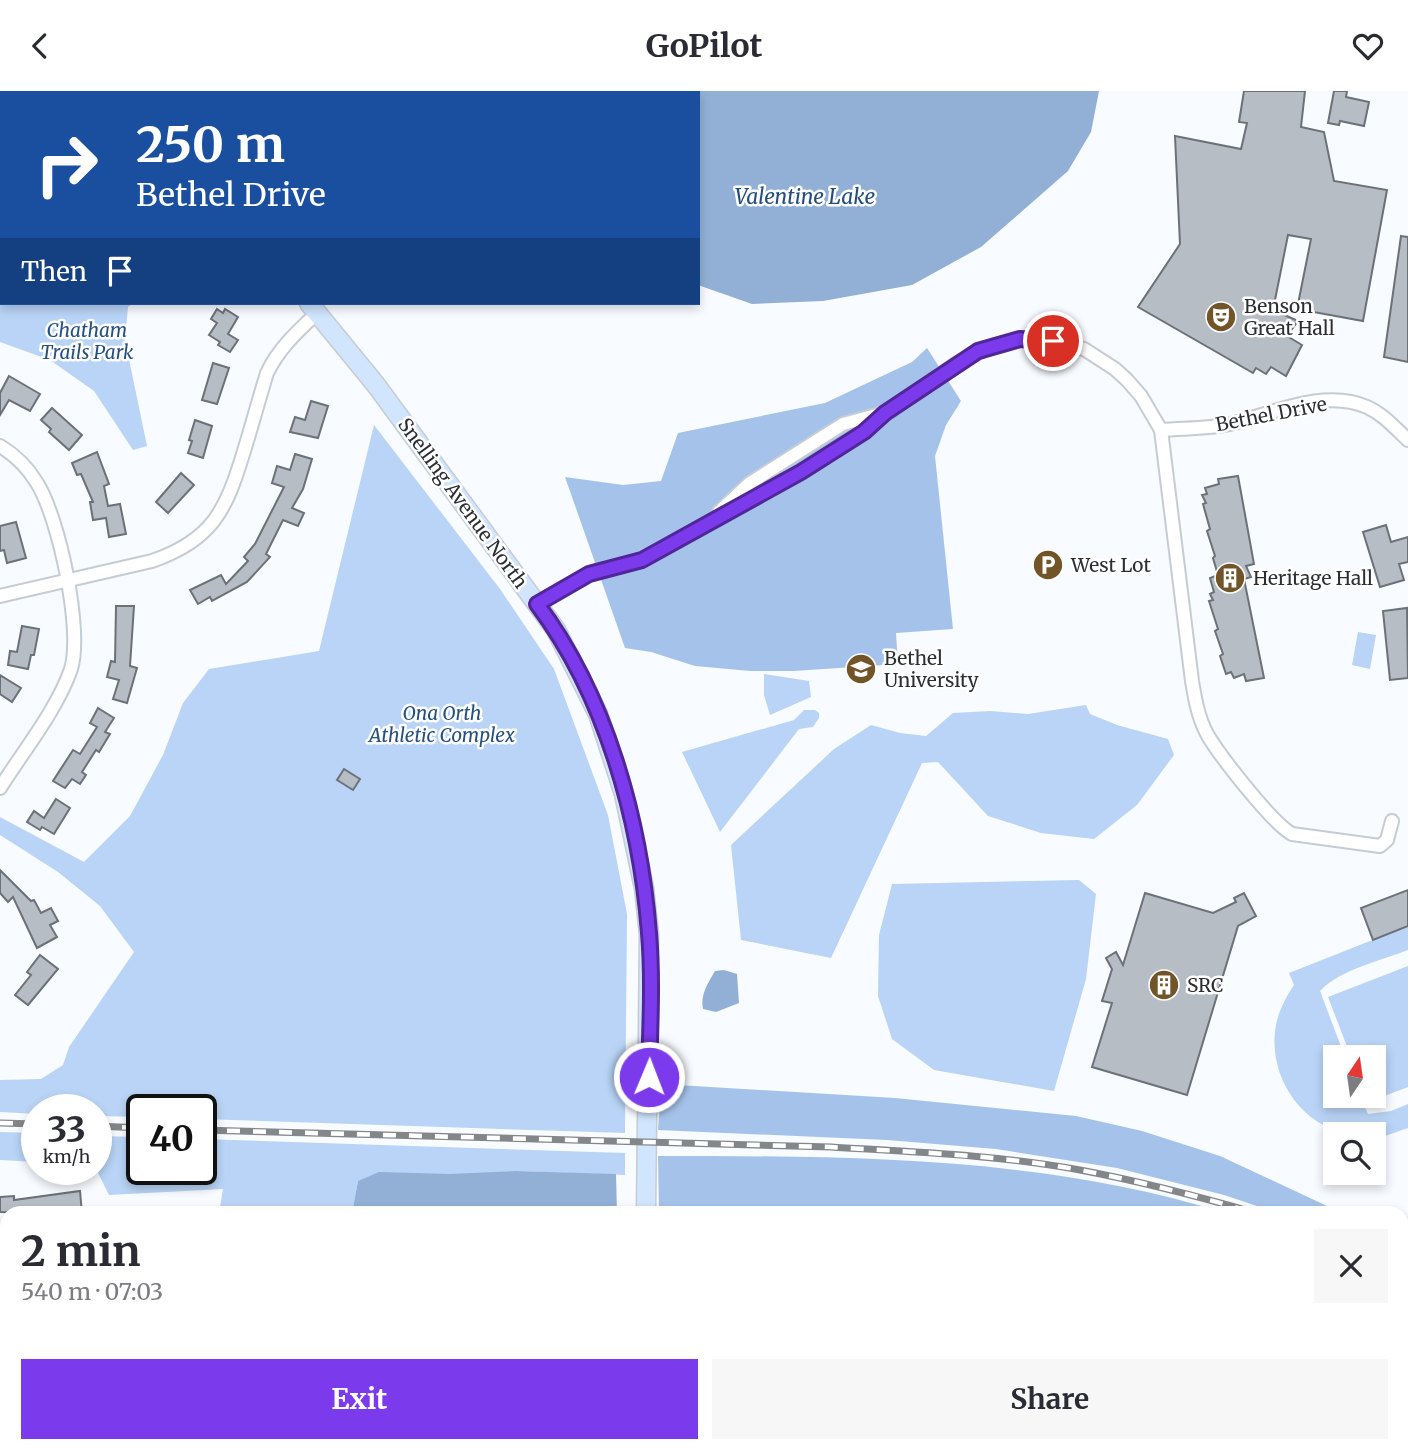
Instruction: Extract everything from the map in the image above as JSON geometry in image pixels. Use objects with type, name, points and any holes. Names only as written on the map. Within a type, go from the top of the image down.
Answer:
[{"type":"street","points":[[0,596],[170,555],[203,533],[216,519],[231,492],[274,359],[313,308]]},
{"type":"street","name":"Snelling Avenue North","points":[[313,308],[376,386],[556,630],[598,714],[624,794],[644,888],[649,935],[646,1206]]},
{"type":"street","points":[[537,604],[589,574],[642,560],[812,465],[864,432],[885,413],[978,351],[1020,339],[1084,349],[1115,369],[1141,396],[1161,430],[1192,681],[1200,719],[1207,734],[1267,813],[1292,834],[1375,846],[1387,840],[1392,821]]},
{"type":"street","name":"Bethel Drive","points":[[1161,430],[1227,425],[1301,405],[1333,401],[1364,406],[1379,413],[1408,440]]},
{"type":"street","points":[[0,446],[25,467],[46,500],[67,582],[75,650],[62,690],[0,788]]},
{"type":"green space","name":"Chatham Trails Park","points":[[0,305],[130,305],[128,307],[125,340],[147,446],[133,450],[94,391],[50,360],[0,342]]},
{"type":"green space","name":"Ona Orth Athletic Complex","points":[[374,425],[500,589],[554,669],[608,815],[627,914],[625,1133],[217,1120],[217,1094],[126,1094],[126,1117],[112,1116],[112,1094],[21,1094],[21,1113],[0,1112],[0,1080],[41,1079],[63,1065],[69,1047],[134,952],[100,906],[58,872],[0,835],[0,817],[84,862],[130,816],[163,755],[183,703],[209,669],[319,651]]},
{"type":"green space","points":[[1358,632],[1376,635],[1370,669],[1352,665]]},
{"type":"green space","points":[[764,674],[809,681],[811,697],[770,715],[764,695]]},
{"type":"green space","points":[[1086,705],[1090,714],[1117,725],[1168,739],[1174,755],[1137,805],[1094,839],[1041,833],[988,816],[938,762],[922,763],[831,958],[741,940],[731,845],[834,749],[871,725],[900,733],[926,736],[953,713],[990,711],[1028,714]]},
{"type":"green space","points":[[804,710],[815,710],[819,713],[813,727],[799,729],[720,832],[682,752],[794,720]]},
{"type":"green space","points":[[1079,880],[1096,894],[1086,979],[1054,1091],[934,1070],[892,1039],[878,996],[879,935],[892,884]]},
{"type":"green space","points":[[1408,926],[1408,950],[1350,971],[1320,991],[1340,1045],[1323,1045],[1323,1108],[1365,1108],[1368,1114],[1391,1111],[1408,1104],[1408,1128],[1386,1136],[1386,1122],[1323,1122],[1323,1124],[1300,1107],[1282,1077],[1274,1043],[1279,1014],[1294,985],[1289,973]]},
{"type":"green space","points":[[1408,966],[1408,1087],[1386,1095],[1386,1045],[1346,1045],[1328,997]]},
{"type":"green space","points":[[0,1132],[21,1133],[21,1161],[0,1160]]},
{"type":"green space","points":[[112,1136],[126,1137],[126,1185],[217,1185],[217,1140],[625,1153],[625,1175],[516,1171],[358,1181],[353,1206],[220,1206],[223,1189],[109,1195],[104,1185],[112,1185]]},
{"type":"shaded area","points":[[927,348],[961,401],[946,425],[935,456],[953,629],[896,633],[898,664],[794,671],[750,671],[695,666],[651,652],[625,648],[565,477],[623,485],[661,481],[678,433],[825,403],[912,362]]},
{"type":"shaded area","points":[[661,1084],[895,1098],[1076,1116],[1142,1131],[1220,1156],[1327,1206],[1257,1206],[1117,1168],[996,1149],[887,1140],[658,1130]]},
{"type":"shaded area","points":[[658,1156],[800,1157],[944,1163],[1087,1180],[1200,1206],[659,1206]]},
{"type":"water","name":"Valentine Lake","points":[[700,91],[1099,91],[1091,132],[1068,171],[981,247],[912,285],[823,301],[752,304],[700,286]]},
{"type":"water","points":[[724,970],[737,974],[739,1003],[716,1012],[703,1009],[704,994],[710,980],[715,971]]},
{"type":"water","points":[[516,1171],[616,1174],[617,1206],[353,1206],[358,1181],[379,1172],[450,1174]]},
{"type":"building","points":[[1244,91],[1305,91],[1301,127],[1324,132],[1334,181],[1387,190],[1363,321],[1297,309],[1311,239],[1288,235],[1273,310],[1298,321],[1287,336],[1302,345],[1286,376],[1271,367],[1266,374],[1256,368],[1253,373],[1138,307],[1180,244],[1175,136],[1241,149],[1247,123],[1239,122]]},
{"type":"building","points":[[1334,91],[1347,91],[1346,97],[1369,102],[1364,126],[1340,121],[1339,125],[1328,123]]},
{"type":"building","points":[[1401,236],[1408,237],[1408,362],[1384,357]]},
{"type":"building","points":[[217,309],[223,313],[225,309],[238,317],[228,334],[238,340],[230,352],[218,345],[220,342],[209,335],[217,323],[211,319]]},
{"type":"building","points":[[213,363],[229,368],[217,404],[202,400]]},
{"type":"building","points":[[9,376],[40,394],[30,411],[9,400],[0,415],[0,393]]},
{"type":"building","points":[[311,401],[328,406],[318,438],[290,432],[295,417],[305,420]]},
{"type":"building","points":[[52,408],[82,435],[69,450],[49,432],[51,429],[41,420]]},
{"type":"building","points":[[195,420],[212,426],[203,458],[188,453]]},
{"type":"building","points":[[97,452],[109,484],[104,486],[108,506],[120,504],[126,534],[109,537],[106,518],[93,520],[90,502],[93,502],[81,474],[77,475],[72,463]]},
{"type":"building","points":[[295,454],[312,459],[303,489],[292,508],[304,513],[298,526],[283,520],[266,554],[270,557],[247,582],[212,601],[210,597],[198,604],[190,590],[221,575],[226,584],[248,561],[244,557],[255,544],[284,487],[272,483],[277,466],[290,470]]},
{"type":"building","points":[[181,473],[194,485],[168,513],[156,502]]},
{"type":"building","name":"Heritage Hall","points":[[1238,476],[1254,564],[1246,566],[1251,577],[1244,579],[1264,678],[1246,681],[1244,674],[1234,678],[1231,672],[1226,674],[1220,656],[1223,654],[1215,631],[1218,629],[1209,601],[1213,600],[1210,594],[1214,592],[1210,578],[1218,575],[1207,531],[1210,529],[1203,504],[1206,503],[1202,495],[1207,494],[1205,488],[1219,484],[1218,479]]},
{"type":"building","points":[[16,522],[26,558],[7,563],[4,550],[0,551],[0,526]]},
{"type":"building","points":[[1386,525],[1391,542],[1408,537],[1408,562],[1399,564],[1404,580],[1380,587],[1363,532]]},
{"type":"building","points":[[116,606],[134,606],[130,666],[137,668],[127,703],[113,699],[119,680],[107,677],[111,661],[115,662]]},
{"type":"building","points":[[1407,608],[1408,678],[1390,680],[1383,611]]},
{"type":"building","points":[[22,626],[39,629],[28,669],[8,665],[10,651],[17,652]]},
{"type":"building","points":[[0,675],[21,688],[12,702],[0,694]]},
{"type":"building","points":[[98,708],[114,718],[105,732],[110,734],[82,772],[86,775],[80,784],[72,779],[65,788],[53,781],[73,750],[80,754],[97,727],[90,723]]},
{"type":"building","points":[[344,769],[360,779],[353,790],[337,780]]},
{"type":"building","points":[[56,799],[70,808],[54,834],[27,822],[34,811],[44,818]]},
{"type":"building","points":[[0,870],[31,901],[34,900],[41,913],[51,908],[58,921],[50,925],[57,937],[37,948],[13,897],[8,902],[0,893]]},
{"type":"building","points":[[1408,890],[1408,926],[1373,940],[1361,908]]},
{"type":"building","name":"SRC","points":[[1145,893],[1213,913],[1236,902],[1234,898],[1244,893],[1256,916],[1238,926],[1187,1095],[1092,1067],[1112,1003],[1102,1001],[1112,969],[1106,958],[1116,952],[1123,965]]},
{"type":"building","points":[[40,955],[58,969],[28,1005],[15,995],[31,975],[27,972]]},
{"type":"building","points":[[80,1191],[81,1206],[0,1206],[0,1197],[14,1196],[14,1200]]},
{"type":"railway","points":[[0,1123],[21,1124]]},
{"type":"railway","points":[[112,1127],[126,1127]]},
{"type":"railway","points":[[217,1130],[831,1147],[956,1155],[1080,1170],[1230,1206]]},
{"type":"place","name":"Benson Great Hall","points":[[1221,317]]},
{"type":"place","name":"West Lot","points":[[1048,565]]},
{"type":"place","name":"Heritage Hall","points":[[1230,578]]},
{"type":"place","name":"Bethel University","points":[[861,669]]},
{"type":"place","name":"SRC","points":[[1164,985]]},
{"type":"route","points":[[649,1077],[649,935],[644,888],[624,794],[612,751],[580,674],[556,630],[537,604],[589,574],[642,560],[801,472],[864,432],[885,413],[978,351],[1020,339],[1053,341]]}]
